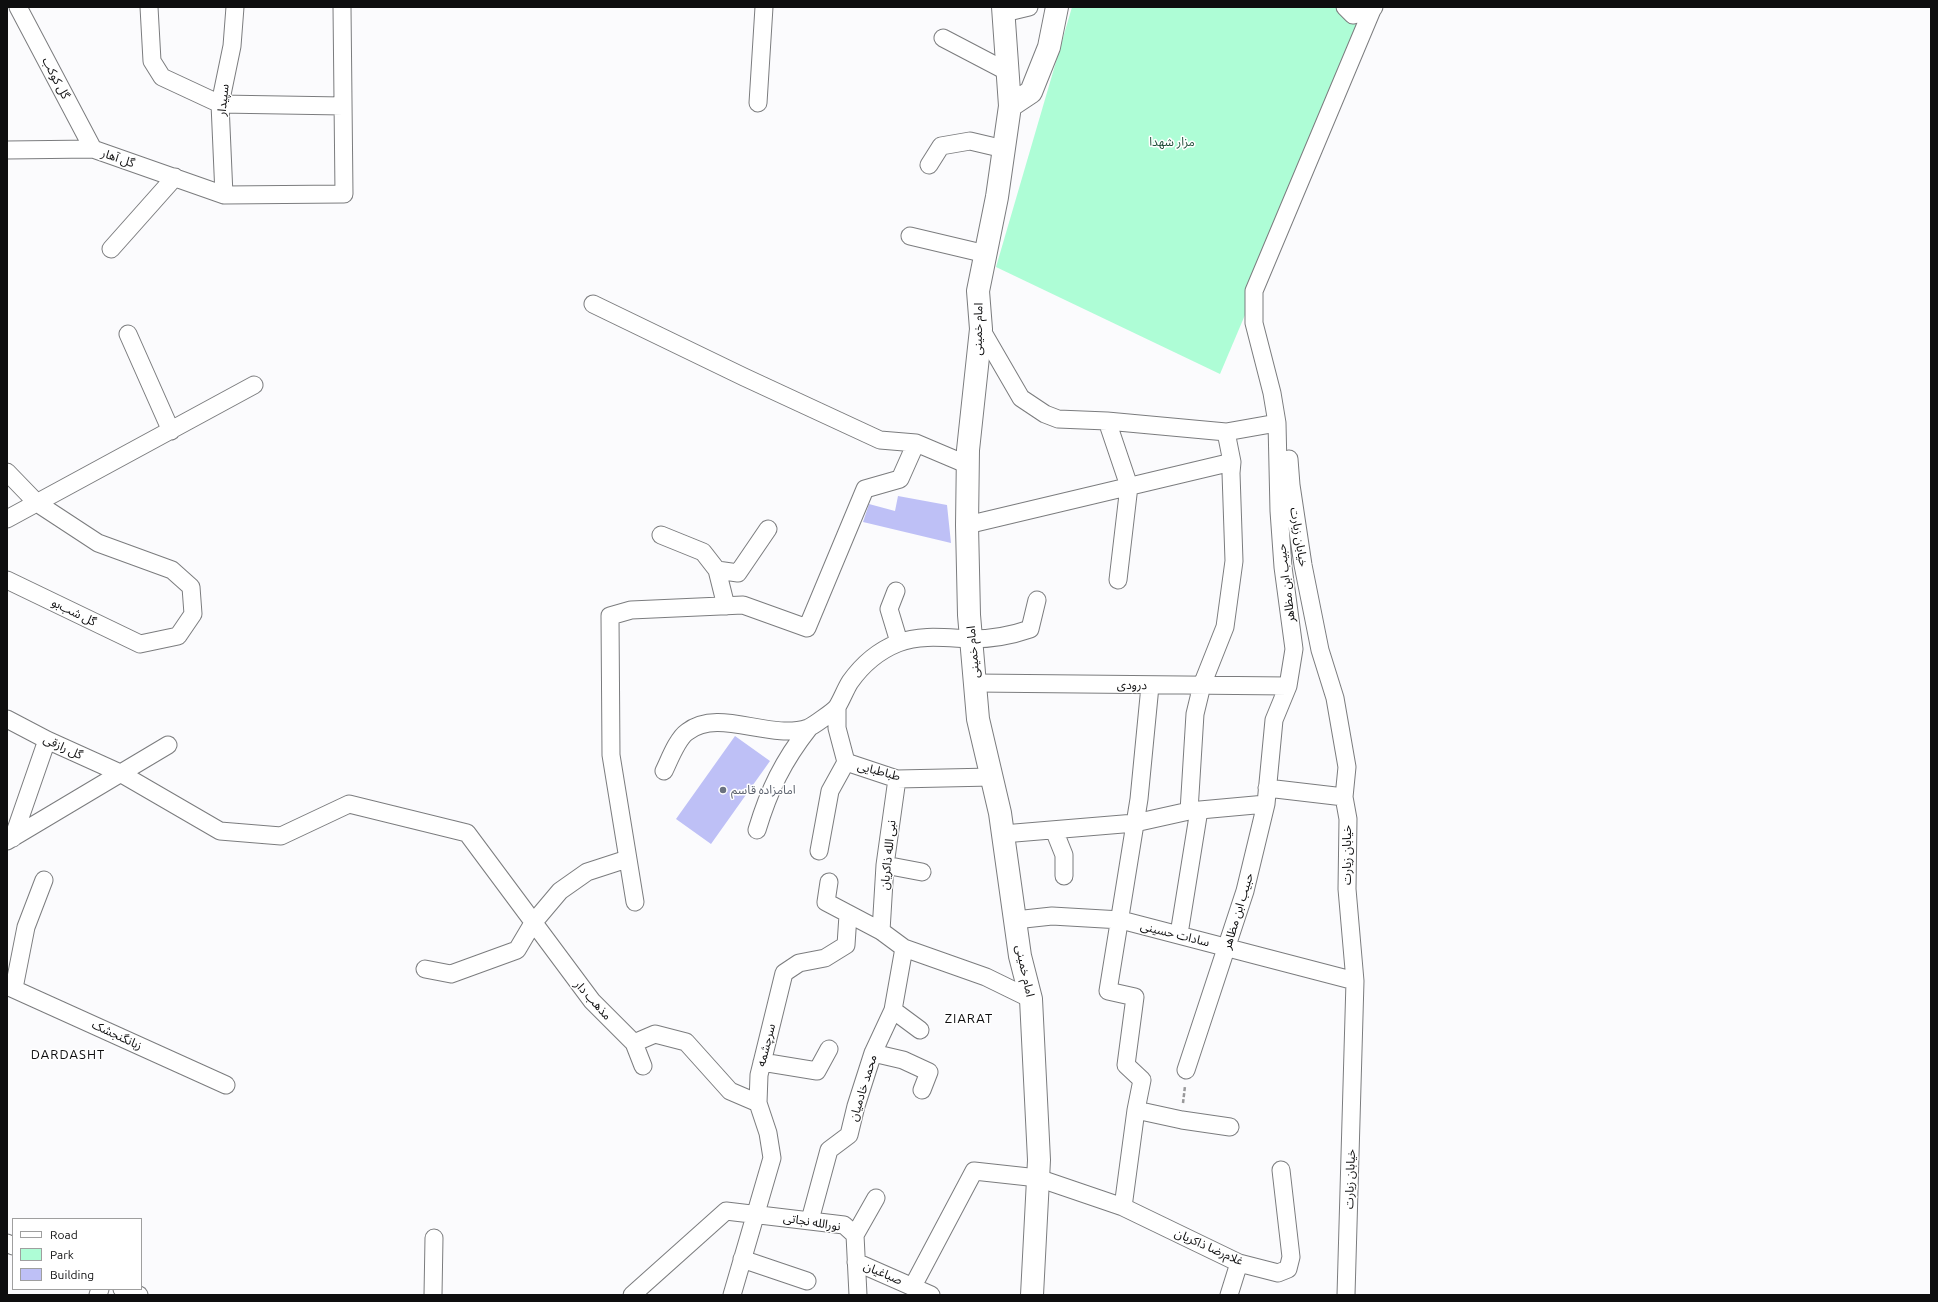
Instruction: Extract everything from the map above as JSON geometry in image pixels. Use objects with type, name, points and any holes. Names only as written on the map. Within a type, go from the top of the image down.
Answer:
[{"type":"street","name":"گل کوکب","points":[[18,7],[93,149]]},
{"type":"street","points":[[149,7],[152,61],[162,77],[220,104],[343,106]]},
{"type":"street","name":"سپیدار","points":[[224,195],[220,104],[232,46],[235,7]]},
{"type":"street","points":[[224,195],[344,194],[342,7]]},
{"type":"street","points":[[758,103],[764,7]]},
{"type":"street","points":[[1004,10],[1029,7]]},
{"type":"street","points":[[1010,106],[1031,92],[1049,47],[1057,7]]},
{"type":"street","points":[[1345,7],[1353,15],[1373,9]]},
{"type":"street","points":[[980,329],[1021,398],[1045,414],[1058,419],[1107,421],[1226,432],[1277,423],[1272,393],[1254,323],[1254,291],[1373,9]]},
{"type":"street","name":"امام خمینی","points":[[1004,10],[1010,106],[997,197],[978,291],[980,329],[968,450],[967,525],[972,639],[978,719],[992,777],[1003,834],[1020,956],[1031,999],[1039,1160],[1032,1295]]},
{"type":"street","points":[[944,38],[1008,72]]},
{"type":"street","points":[[929,165],[941,146],[970,141],[1004,149]]},
{"type":"street","name":"گل آهار","points":[[7,150],[93,149],[224,195]]},
{"type":"street","points":[[111,249],[175,177]]},
{"type":"street","points":[[910,236],[986,254]]},
{"type":"street","points":[[593,304],[744,377],[880,440],[916,442],[968,465]]},
{"type":"street","points":[[128,334],[171,431]]},
{"type":"street","points":[[7,519],[254,385]]},
{"type":"street","points":[[1107,421],[1129,486],[1118,580]]},
{"type":"street","name":"حبیب ابن مظاهر","points":[[1186,1070],[1245,891],[1266,796],[1274,720],[1288,686],[1294,649],[1283,560],[1279,511],[1277,423]]},
{"type":"street","name":"خیابان زیارت","points":[[1277,423],[1288,446],[1291,485],[1303,565],[1320,650],[1336,698],[1347,767],[1344,797],[1348,820],[1347,889],[1355,981],[1346,1295]]},
{"type":"street","points":[[1180,934],[1194,810],[1195,714],[1202,685],[1225,627],[1234,561],[1231,473],[1232,462],[1226,432]]},
{"type":"street","points":[[635,902],[611,755],[610,616],[631,610],[742,605],[807,628],[865,489],[900,479],[916,442]]},
{"type":"street","points":[[967,525],[1232,462]]},
{"type":"street","points":[[7,472],[37,503]]},
{"type":"street","name":"گل شب‌بو","points":[[7,580],[140,644],[178,636],[193,614],[191,588],[172,570],[98,543],[37,503]]},
{"type":"street","points":[[717,570],[738,573],[768,530]]},
{"type":"street","points":[[661,535],[703,552],[717,570],[726,606]]},
{"type":"street","points":[[896,591],[889,609],[899,642]]},
{"type":"street","points":[[757,830],[765,802],[787,756],[809,728],[836,708],[849,683],[870,658],[899,642],[931,636],[972,639],[1009,637],[1030,629],[1037,600]]},
{"type":"street","name":"درودی","points":[[975,683],[1150,686],[1288,686]]},
{"type":"street","points":[[1123,1207],[1136,1110],[1142,1080],[1126,1065],[1135,997],[1108,991],[1121,920],[1127,867],[1139,799],[1150,686]]},
{"type":"street","name":"طباطبایی","points":[[836,708],[837,728],[846,762],[897,779],[992,777]]},
{"type":"street","name":"گل رازقی","points":[[7,719],[47,740],[120,773],[220,831],[281,836],[349,804],[466,833]]},
{"type":"street","points":[[664,772],[672,753],[686,732],[710,722],[740,724],[758,729],[780,732],[809,728]]},
{"type":"street","points":[[10,840],[47,740]]},
{"type":"street","points":[[10,840],[168,745]]},
{"type":"street","points":[[819,851],[830,791],[846,762]]},
{"type":"street","name":"نبی الله ذاکریان","points":[[881,931],[885,866],[897,779]]},
{"type":"street","points":[[1003,834],[1135,823],[1266,796],[1344,797]]},
{"type":"street","points":[[1054,830],[1064,855],[1064,876]]},
{"type":"street","name":"مذهب دار","points":[[466,833],[592,1001],[634,1043]]},
{"type":"street","points":[[425,969],[451,974],[517,950],[533,923],[560,891],[587,872],[627,859]]},
{"type":"street","points":[[885,866],[922,872]]},
{"type":"street","points":[[10,987],[26,927],[44,880]]},
{"type":"street","points":[[829,882],[826,902],[848,915],[881,931],[904,948],[986,977],[1031,999]]},
{"type":"street","name":"سرچشمه","points":[[732,1295],[772,1158],[768,1133],[758,1103],[759,1075],[784,973],[799,963],[825,958],[846,945],[848,915]]},
{"type":"street","name":"سادات حسینی","points":[[1015,920],[1052,916],[1121,920],[1180,934],[1355,981]]},
{"type":"street","name":"محمد خادمیان","points":[[810,1220],[829,1150],[849,1136],[856,1106],[872,1053],[893,1010],[904,948]]},
{"type":"street","name":"زبانگنجشک","points":[[10,987],[226,1085]]},
{"type":"street","points":[[893,1010],[920,1030]]},
{"type":"street","points":[[643,1066],[634,1043],[655,1034],[686,1042],[730,1091],[758,1103]]},
{"type":"street","points":[[762,1062],[817,1071],[829,1049]]},
{"type":"street","points":[[872,1053],[903,1060],[929,1072],[922,1090]]},
{"type":"street","points":[[1136,1110],[1230,1128]]},
{"type":"street","name":"غلام‌رضا ذاکریان","points":[[914,1286],[974,1171],[1038,1178],[1123,1207],[1239,1263],[1278,1272],[1288,1269],[1291,1257],[1281,1170]]},
{"type":"street","points":[[855,1235],[876,1198]]},
{"type":"street","name":"نورالله نجاتی","points":[[632,1295],[726,1211],[755,1213],[844,1225],[855,1235],[858,1295]]},
{"type":"street","points":[[433,1295],[434,1238]]},
{"type":"street","points":[[742,1259],[807,1280]]},
{"type":"street","name":"صباغیان","points":[[856,1262],[914,1286],[931,1295]]},
{"type":"street","points":[[1229,1295],[1239,1263]]},
{"type":"street","points":[[125,1290],[139,1295]]},
{"type":"path","points":[[1182,1120],[1186,1070]]},
{"type":"green space","name":"مزار شهدا","points":[[1072,7],[1341,7],[1369,22],[1220,374],[996,267]]},
{"type":"building","points":[[898,496],[947,505],[951,543],[863,522],[869,504],[895,511]]},
{"type":"building","name":"امامزاده قاسم","points":[[735,736],[770,761],[711,844],[676,819]]},
{"type":"place","name":"امامزاده قاسم","points":[[723,790]]},
{"type":"district","name":"ZIARAT","points":[[969,1019]]},
{"type":"district","name":"DARDASHT","points":[[68,1055]]}]
